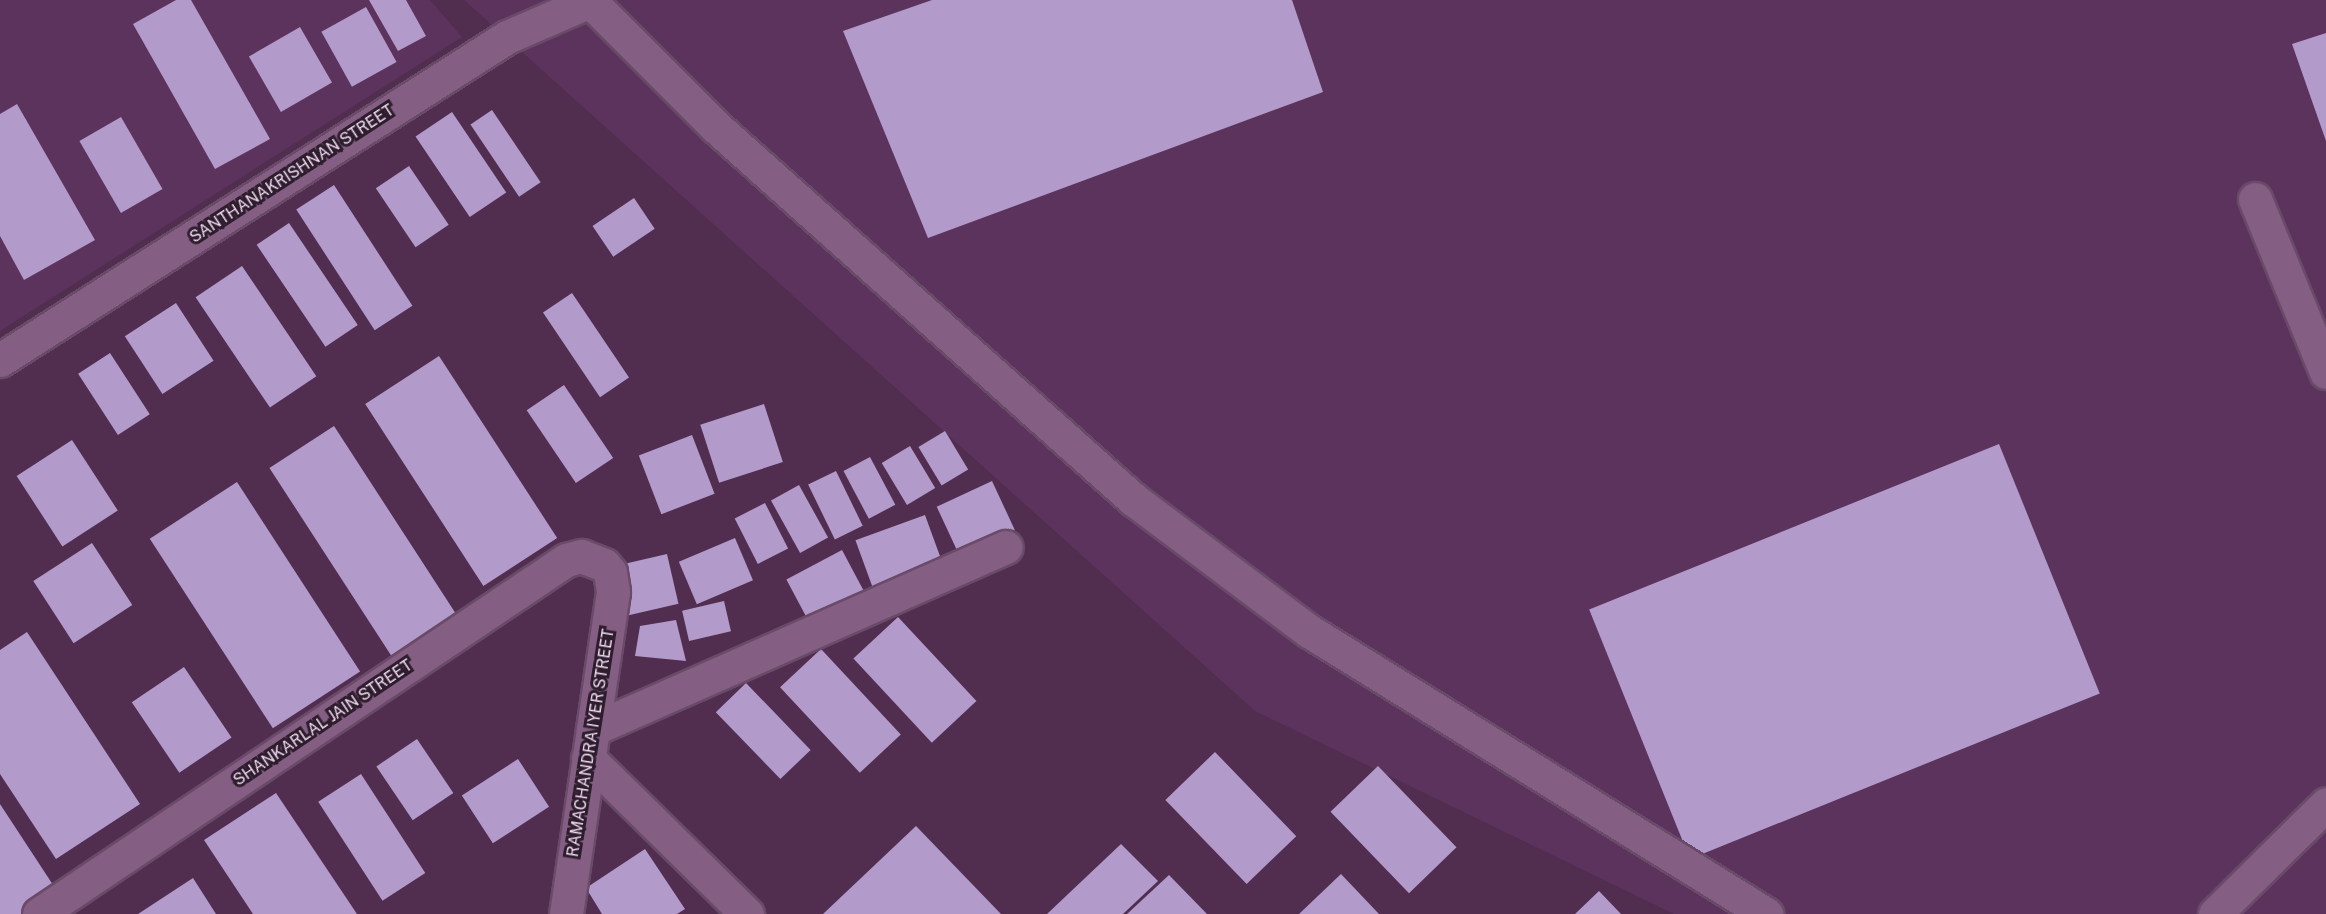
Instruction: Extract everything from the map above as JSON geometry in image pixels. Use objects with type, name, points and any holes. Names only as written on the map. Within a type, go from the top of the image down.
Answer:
[{"type":"street","name":"SANTHANAKRISHNAN STREET","points":[[0,360],[507,37],[591,0]]},
{"type":"street","points":[[591,0],[716,127],[1132,499],[1309,631],[1766,914]]},
{"type":"street","points":[[2255,199],[2326,372]]},
{"type":"street","points":[[747,914],[591,743],[1006,547]]},
{"type":"street","name":"SHANKARLAL JAIN STREET","points":[[39,914],[566,560],[581,556],[595,560],[610,572]]},
{"type":"street","name":"RAMACHANDRA IYER STREET","points":[[566,914],[613,592],[610,572]]},
{"type":"street","points":[[2215,914],[2326,804]]},
{"type":"shaded area","points":[[0,0],[430,0],[462,37],[0,331]]},
{"type":"shaded area","points":[[464,0],[2326,0],[2326,914],[1674,914],[1255,711]]},
{"type":"building","points":[[176,0],[191,0],[270,139],[215,169],[133,24]]},
{"type":"building","points":[[369,0],[406,0],[426,36],[398,51]]},
{"type":"building","points":[[932,0],[1292,0],[1323,92],[928,238],[843,31]]},
{"type":"building","points":[[366,7],[397,62],[352,87],[321,32]]},
{"type":"building","points":[[300,27],[332,82],[281,112],[249,56]]},
{"type":"building","points":[[2326,33],[2326,141],[2292,44]]},
{"type":"building","points":[[17,104],[95,240],[24,280],[0,236],[0,114]]},
{"type":"building","points":[[492,110],[541,182],[519,197],[470,125]]},
{"type":"building","points":[[452,112],[506,192],[470,217],[416,137]]},
{"type":"building","points":[[121,117],[162,189],[121,213],[79,141]]},
{"type":"building","points":[[409,166],[449,225],[416,247],[376,188]]},
{"type":"building","points":[[334,185],[412,306],[375,330],[296,210]]},
{"type":"building","points":[[634,198],[655,229],[613,257],[593,226]]},
{"type":"building","points":[[289,223],[358,325],[325,347],[257,245]]},
{"type":"building","points":[[242,266],[316,376],[270,408],[196,297]]},
{"type":"building","points":[[572,293],[629,378],[600,397],[543,313]]},
{"type":"building","points":[[176,303],[214,361],[162,394],[125,336]]},
{"type":"building","points":[[110,353],[150,414],[118,435],[78,374]]},
{"type":"building","points":[[439,356],[557,538],[483,586],[365,404]]},
{"type":"building","points":[[564,385],[613,458],[576,483],[527,410]]},
{"type":"building","points":[[764,404],[783,462],[719,483],[700,425]]},
{"type":"building","points":[[334,426],[457,615],[392,657],[269,468]]},
{"type":"building","points":[[945,431],[968,470],[942,486],[918,447]]},
{"type":"building","points":[[692,435],[715,494],[661,514],[639,455]]},
{"type":"building","points":[[72,440],[118,510],[62,546],[17,476]]},
{"type":"building","points":[[1999,444],[2100,693],[1690,859],[1589,610]]},
{"type":"building","points":[[910,446],[935,488],[907,505],[882,463]]},
{"type":"building","points":[[870,457],[895,505],[869,519],[844,471]]},
{"type":"building","points":[[836,471],[863,526],[835,539],[808,485]]},
{"type":"building","points":[[992,481],[1015,530],[960,556],[937,507]]},
{"type":"building","points":[[237,482],[360,672],[273,728],[150,539]]},
{"type":"building","points":[[799,485],[828,537],[800,553],[771,501]]},
{"type":"building","points":[[765,503],[788,548],[758,564],[735,518]]},
{"type":"building","points":[[925,515],[945,570],[875,595],[855,540]]},
{"type":"building","points":[[735,538],[753,580],[697,604],[679,562]]},
{"type":"building","points":[[92,543],[132,605],[74,643],[33,581]]},
{"type":"building","points":[[842,550],[867,597],[811,626],[786,580]]},
{"type":"building","points":[[667,554],[678,604],[629,615],[617,565]]},
{"type":"building","points":[[724,601],[731,631],[689,641],[682,611]]},
{"type":"building","points":[[898,617],[976,701],[932,743],[853,659]]},
{"type":"building","points":[[676,620],[686,661],[635,656],[640,626]]},
{"type":"building","points":[[27,632],[140,804],[56,859],[0,774],[0,650]]},
{"type":"building","points":[[821,649],[901,735],[860,773],[780,687]]},
{"type":"building","points":[[184,667],[232,737],[179,773],[132,702]]},
{"type":"building","points":[[746,683],[811,750],[780,779],[716,712]]},
{"type":"building","points":[[417,739],[453,793],[413,820],[376,766]]},
{"type":"building","points":[[1215,752],[1296,836],[1247,884],[1165,800]]},
{"type":"building","points":[[518,759],[549,807],[493,843],[462,795]]},
{"type":"building","points":[[1378,766],[1456,847],[1409,893],[1331,812]]},
{"type":"building","points":[[361,774],[425,873],[382,901],[318,802]]},
{"type":"building","points":[[276,793],[357,914],[253,914],[204,840]]},
{"type":"building","points":[[0,804],[57,891],[22,914],[0,914]]},
{"type":"building","points":[[916,826],[1001,914],[823,914]]},
{"type":"building","points":[[1121,844],[1158,881],[1123,914],[1047,914]]},
{"type":"building","points":[[645,849],[685,909],[677,914],[602,914],[586,888]]},
{"type":"building","points":[[1341,874],[1379,914],[1299,914]]},
{"type":"building","points":[[1169,875],[1207,914],[1127,914]]},
{"type":"building","points":[[193,878],[216,914],[138,914]]},
{"type":"building","points":[[1599,891],[1621,914],[1575,914]]}]
